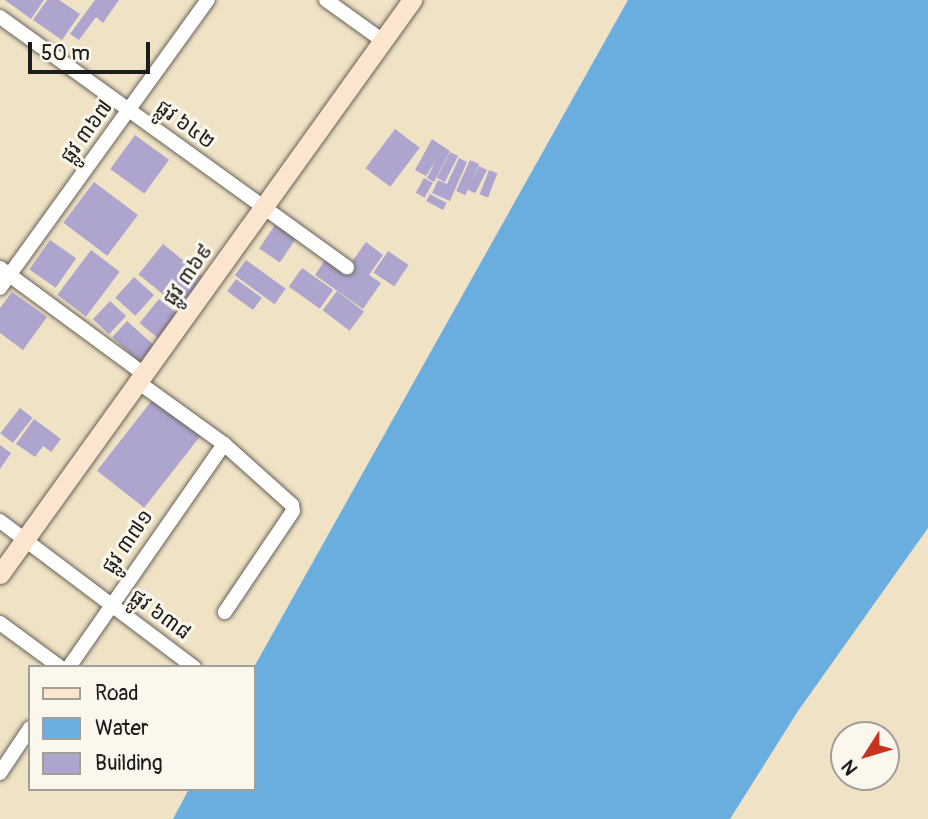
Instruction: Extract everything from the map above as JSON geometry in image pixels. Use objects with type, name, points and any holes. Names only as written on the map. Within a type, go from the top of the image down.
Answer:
[{"type":"street","name":"ផ្លូវ ៣៦៧","points":[[0,288],[5,272],[208,0]]},
{"type":"street","points":[[326,0],[383,41]]},
{"type":"street","name":"ផ្លូវ ៣៦៩","points":[[0,574],[412,0]]},
{"type":"street","name":"ផ្លូវ ៦៤២","points":[[0,18],[347,267]]},
{"type":"street","points":[[5,272],[141,378],[289,499],[293,511],[225,612]]},
{"type":"street","name":"ផ្លូវ ៣៧១","points":[[70,665],[223,444]]},
{"type":"street","name":"ផ្លូវ ៦៣៨","points":[[0,521],[191,665]]},
{"type":"street","points":[[0,623],[57,665]]},
{"type":"street","points":[[0,774],[5,755],[28,730]]},
{"type":"water","points":[[628,0],[928,0],[928,528],[798,711],[730,819],[173,819],[188,791],[256,791],[255,665]]},
{"type":"building","points":[[5,0],[44,0],[31,19]]},
{"type":"building","points":[[47,0],[59,0],[80,14],[62,40],[33,20]]},
{"type":"building","points":[[95,0],[119,0],[103,23],[96,17],[79,40],[70,34]]},
{"type":"building","points":[[395,129],[420,148],[390,187],[366,168]]},
{"type":"building","points":[[135,135],[169,160],[144,194],[110,169]]},
{"type":"building","points":[[432,139],[450,151],[434,182],[427,178],[436,160],[426,176],[415,170]]},
{"type":"building","points":[[450,152],[458,156],[445,182],[437,178]]},
{"type":"building","points":[[459,158],[467,162],[450,201],[432,193],[438,180],[447,184]]},
{"type":"building","points":[[470,160],[479,164],[465,195],[456,191]]},
{"type":"building","points":[[479,166],[487,170],[475,193],[467,189]]},
{"type":"building","points":[[489,170],[497,173],[488,197],[480,194]]},
{"type":"building","points":[[424,178],[433,183],[425,198],[416,193]]},
{"type":"building","points":[[94,182],[138,215],[107,256],[63,223]]},
{"type":"building","points":[[430,194],[447,203],[443,210],[426,201]]},
{"type":"building","points":[[277,222],[298,236],[280,263],[259,249]]},
{"type":"building","points":[[50,240],[76,258],[56,288],[29,269]]},
{"type":"building","points":[[366,242],[383,255],[369,275],[381,283],[363,309],[315,275],[327,257],[346,270]]},
{"type":"building","points":[[163,244],[206,279],[181,309],[138,274]]},
{"type":"building","points":[[91,250],[120,272],[86,316],[57,295]]},
{"type":"building","points":[[388,251],[409,265],[394,287],[373,273]]},
{"type":"building","points":[[246,260],[286,289],[274,304],[235,275]]},
{"type":"building","points":[[302,268],[333,290],[320,309],[289,287]]},
{"type":"building","points":[[134,277],[154,295],[135,316],[115,298]]},
{"type":"building","points":[[236,279],[262,298],[253,310],[227,291]]},
{"type":"building","points":[[337,291],[364,311],[350,331],[323,310]]},
{"type":"building","points":[[12,292],[47,317],[23,350],[0,333],[0,308]]},
{"type":"building","points":[[159,299],[179,315],[160,339],[139,323]]},
{"type":"building","points":[[110,301],[126,316],[109,334],[93,319]]},
{"type":"building","points":[[127,321],[156,347],[141,363],[112,337]]},
{"type":"building","points":[[153,399],[200,436],[144,508],[97,471]]},
{"type":"building","points":[[20,408],[33,418],[13,443],[0,433]]},
{"type":"building","points":[[34,419],[61,439],[51,452],[43,446],[35,457],[16,444]]},
{"type":"building","points":[[0,445],[11,453],[0,469]]}]
